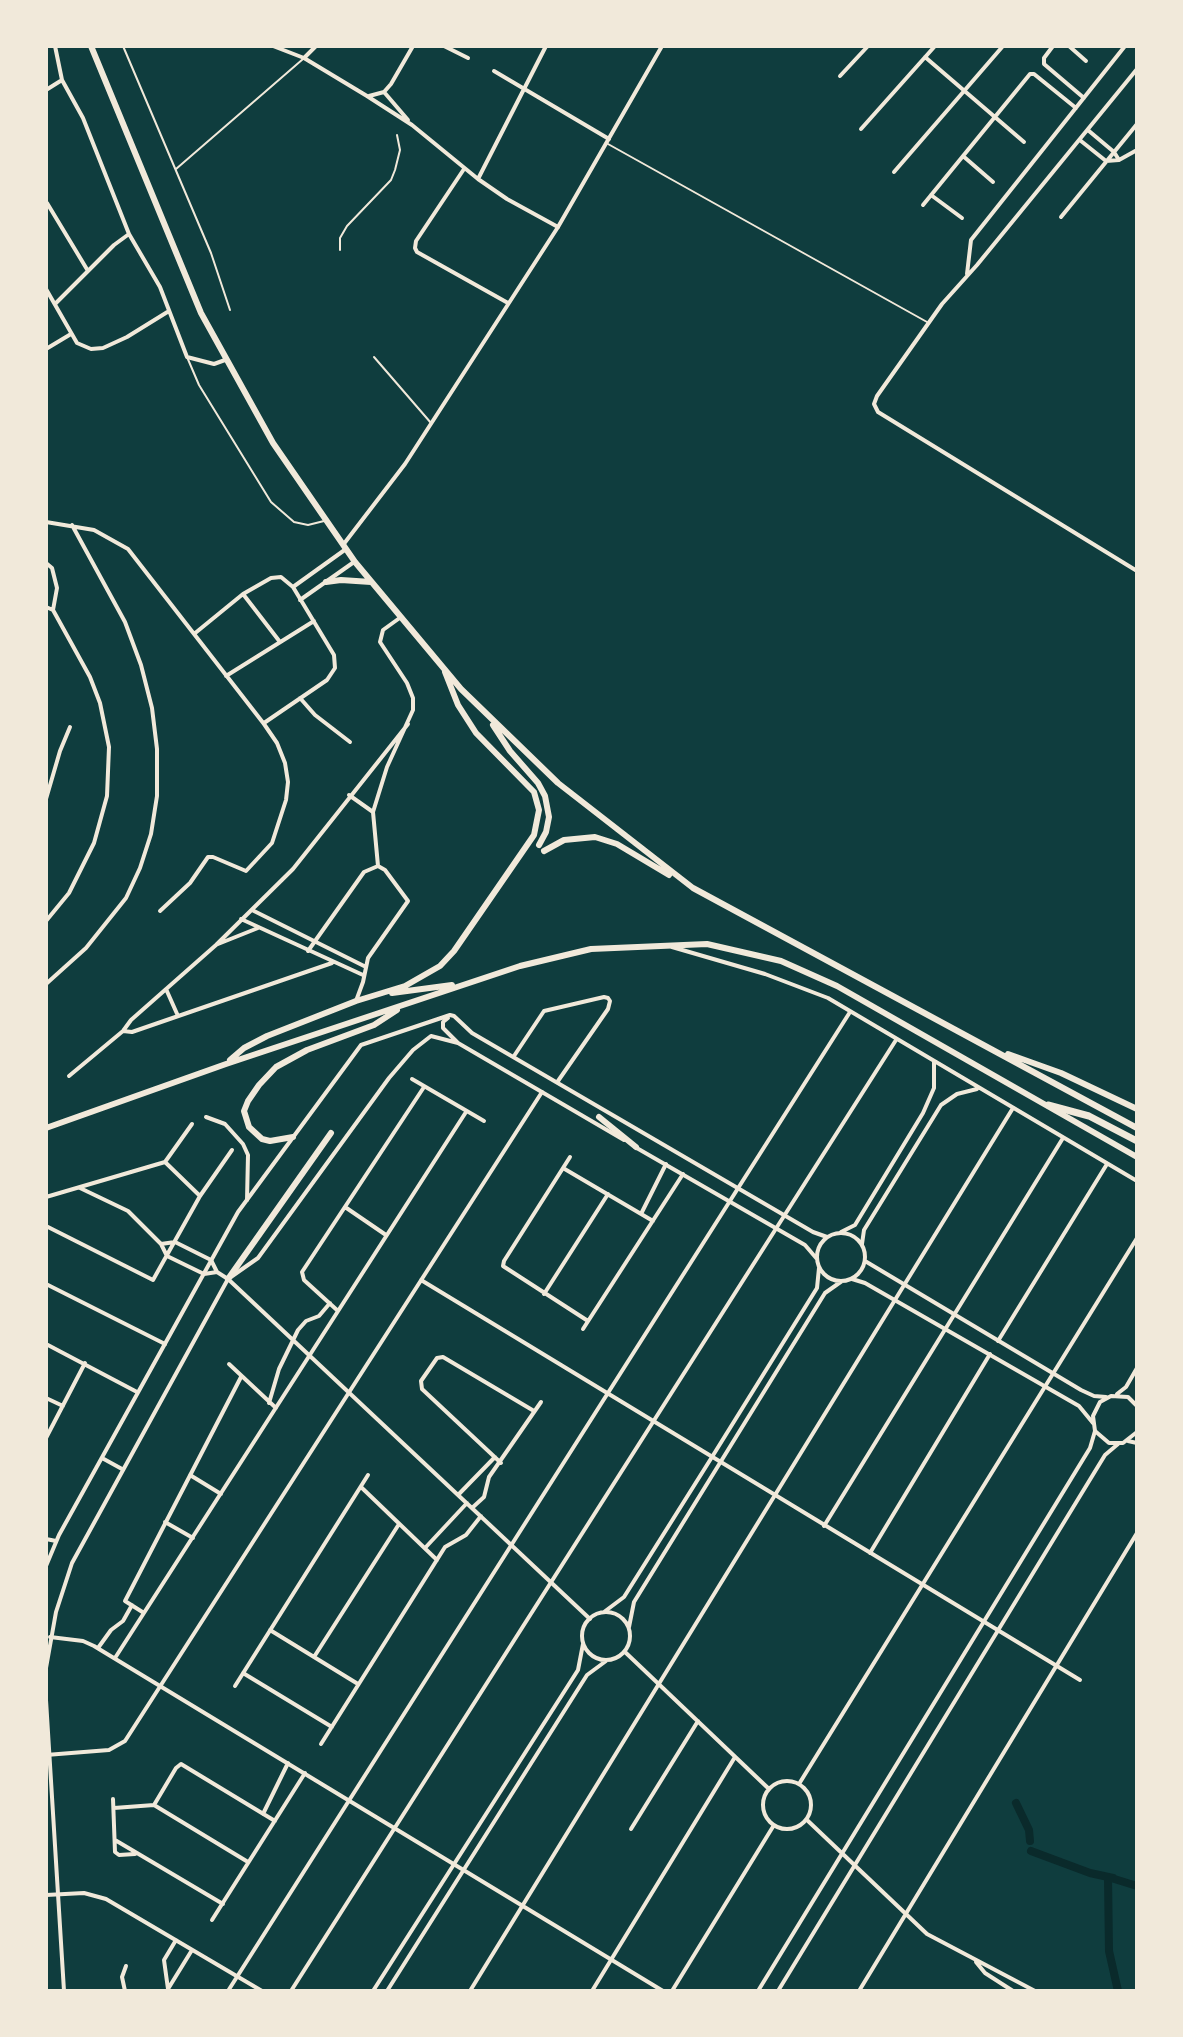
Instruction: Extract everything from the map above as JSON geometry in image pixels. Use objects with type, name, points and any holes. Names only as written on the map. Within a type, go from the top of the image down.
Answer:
[{"type":"highway","points":[[91,46],[201,313],[273,443],[344,547],[444,669],[486,713],[566,790],[693,888]]},
{"type":"highway","points":[[326,582],[371,582]]},
{"type":"highway","points":[[226,1064],[244,1048],[267,1036],[415,981],[447,959],[531,840],[539,810],[534,792],[493,752],[470,724],[452,693],[444,669]]},
{"type":"highway","points":[[486,713],[510,751],[538,783],[545,796],[549,817],[539,845]]},
{"type":"highway","points":[[544,851],[572,837],[602,838],[1137,1128]]},
{"type":"highway","points":[[46,1128],[520,966],[591,949],[707,944],[781,961],[837,986],[1137,1157]]},
{"type":"highway","points":[[380,994],[468,984]]},
{"type":"highway","points":[[293,1137],[270,1141],[262,1139],[249,1127],[244,1111],[259,1085],[276,1067],[307,1050],[374,1025],[405,1005]]},
{"type":"highway","points":[[989,1047],[1061,1073],[1137,1109]]},
{"type":"highway","points":[[1048,1105],[1089,1116],[1137,1141]]},
{"type":"highway","points":[[599,1117],[636,1147]]},
{"type":"highway","points":[[228,1279],[331,1133]]},
{"type":"street","points":[[55,46],[62,80],[83,118],[129,234],[160,287],[187,357],[214,364],[225,360]]},
{"type":"street","points":[[273,46],[304,58],[367,96],[412,125],[478,179],[533,215],[558,227]]},
{"type":"street","points":[[304,58],[316,46]]},
{"type":"street","points":[[367,96],[384,92],[399,74],[413,46]]},
{"type":"street","points":[[444,46],[468,58]]},
{"type":"street","points":[[478,179],[546,46]]},
{"type":"street","points":[[293,587],[344,547],[405,464],[558,227],[662,46]]},
{"type":"street","points":[[840,76],[867,46]]},
{"type":"street","points":[[861,129],[935,46]]},
{"type":"street","points":[[894,172],[1003,46]]},
{"type":"street","points":[[1053,46],[1044,58],[1044,64],[1084,98]]},
{"type":"street","points":[[1069,46],[1086,61]]},
{"type":"street","points":[[967,277],[971,240],[1125,46]]},
{"type":"street","points":[[925,57],[1024,142]]},
{"type":"street","points":[[1137,69],[929,323],[874,404],[878,412],[1137,571]]},
{"type":"street","points":[[494,71],[608,142]]},
{"type":"street","points":[[923,205],[1032,73],[1076,108]]},
{"type":"street","points":[[46,90],[62,80]]},
{"type":"street","points":[[384,92],[412,125]]},
{"type":"street","points":[[1061,217],[1137,124]]},
{"type":"street","points":[[1088,130],[1119,160]]},
{"type":"street","points":[[1080,141],[1106,161],[1119,160],[1137,150]]},
{"type":"street","points":[[963,156],[993,182]]},
{"type":"street","points":[[464,169],[416,241],[417,252],[508,303]]},
{"type":"street","points":[[931,195],[962,218]]},
{"type":"street","points":[[47,203],[88,271]]},
{"type":"street","points":[[55,304],[129,234]]},
{"type":"street","points":[[46,289],[77,343],[91,349],[103,348],[127,337],[169,311]]},
{"type":"street","points":[[46,349],[71,334]]},
{"type":"street","points":[[46,522],[94,530],[128,549],[264,724],[277,743],[285,763],[288,782],[286,800],[272,843],[246,871],[208,857],[190,883],[160,911]]},
{"type":"street","points":[[46,984],[106,927],[126,898],[151,834],[157,796],[157,749],[152,708],[141,665],[125,622],[72,525]]},
{"type":"street","points":[[300,600],[355,562]]},
{"type":"street","points":[[46,563],[52,568],[57,588],[53,610]]},
{"type":"street","points":[[194,634],[243,594],[274,577],[285,579],[293,587],[334,655],[335,668],[327,680],[264,724]]},
{"type":"street","points":[[243,594],[280,642]]},
{"type":"street","points":[[46,607],[53,610],[79,656],[100,703],[106,725],[108,770],[107,796],[94,843],[69,893],[46,921]]},
{"type":"street","points":[[378,866],[373,812],[387,767],[413,710],[413,698],[407,683],[380,642],[383,630],[401,617]]},
{"type":"street","points":[[226,676],[314,621]]},
{"type":"street","points":[[300,698],[315,715],[350,742]]},
{"type":"street","points":[[69,1076],[123,1031],[131,1020],[216,945],[293,869],[408,724]]},
{"type":"street","points":[[46,799],[70,727]]},
{"type":"street","points":[[378,759],[387,767]]},
{"type":"street","points":[[349,795],[373,812]]},
{"type":"street","points":[[308,951],[364,872],[378,866]]},
{"type":"street","points":[[356,1001],[364,966],[408,901],[385,870],[378,866]]},
{"type":"street","points":[[252,910],[364,966]]},
{"type":"street","points":[[241,919],[364,976]]},
{"type":"street","points":[[216,945],[260,928]]},
{"type":"street","points":[[662,944],[765,974],[828,998],[1137,1181]]},
{"type":"street","points":[[123,1031],[132,1032],[332,963]]},
{"type":"street","points":[[166,988],[178,1016]]},
{"type":"street","points":[[514,1056],[544,1011],[608,998],[608,1009],[558,1081]]},
{"type":"street","points":[[228,1991],[850,1012]]},
{"type":"street","points":[[454,1016],[445,1019],[443,1028],[458,1043],[805,1245],[817,1259]]},
{"type":"street","points":[[47,1561],[137,1392],[247,1200],[361,1045],[454,1016],[472,1033],[813,1232],[827,1237]]},
{"type":"street","points":[[46,1668],[50,1637],[72,1563],[228,1279],[258,1258],[389,1078],[413,1050],[431,1036],[458,1043]]},
{"type":"street","points":[[291,1991],[896,1040]]},
{"type":"street","points":[[373,1991],[578,1670],[583,1630],[590,1619],[624,1597],[817,1288],[817,1250],[827,1237],[855,1225],[923,1113],[934,1088],[934,1062]]},
{"type":"street","points":[[412,1079],[484,1121]]},
{"type":"street","points":[[338,1311],[301,1276],[424,1087]]},
{"type":"street","points":[[852,1279],[865,1261],[862,1244],[864,1230],[941,1105],[957,1094],[979,1089]]},
{"type":"street","points":[[48,1755],[117,1747],[125,1741],[542,1092]]},
{"type":"street","points":[[470,1991],[1013,1108]]},
{"type":"street","points":[[115,1658],[466,1112]]},
{"type":"street","points":[[206,1117],[225,1124],[243,1144],[248,1155],[247,1200]]},
{"type":"street","points":[[46,1197],[165,1162],[192,1124]]},
{"type":"street","points":[[824,1526],[1063,1138]]},
{"type":"street","points":[[46,1226],[153,1280],[200,1196],[232,1150]]},
{"type":"street","points":[[570,1157],[503,1266],[588,1321]]},
{"type":"street","points":[[165,1162],[200,1196]]},
{"type":"street","points":[[641,1214],[666,1164]]},
{"type":"street","points":[[998,1341],[1107,1164]]},
{"type":"street","points":[[563,1168],[653,1221]]},
{"type":"street","points":[[583,1329],[683,1174]]},
{"type":"street","points":[[78,1187],[128,1211],[161,1244],[167,1256],[204,1274],[217,1272]]},
{"type":"street","points":[[544,1294],[608,1194]]},
{"type":"street","points":[[345,1207],[386,1235]]},
{"type":"street","points":[[841,1232],[862,1244]]},
{"type":"street","points":[[799,1784],[1137,1238]]},
{"type":"street","points":[[161,1244],[175,1242],[211,1260],[217,1272],[310,1355],[590,1619]]},
{"type":"street","points":[[865,1261],[1085,1392],[1106,1397],[1128,1397],[1137,1406]]},
{"type":"street","points":[[819,1268],[829,1278],[842,1281]]},
{"type":"street","points":[[583,1644],[592,1656],[606,1661],[625,1652],[631,1640],[629,1627],[634,1602],[825,1293],[842,1281],[852,1279],[865,1283],[1079,1406],[1093,1423]]},
{"type":"street","points":[[421,1280],[1080,1680]]},
{"type":"street","points":[[46,1284],[165,1344]]},
{"type":"street","points":[[269,1403],[279,1369],[306,1321],[316,1318],[330,1303]]},
{"type":"street","points":[[46,1344],[137,1392]]},
{"type":"street","points":[[870,1553],[990,1354]]},
{"type":"street","points":[[501,1463],[420,1386],[440,1357],[534,1411]]},
{"type":"street","points":[[46,1438],[85,1363]]},
{"type":"street","points":[[229,1364],[276,1408]]},
{"type":"street","points":[[1116,1395],[1126,1387],[1137,1368]]},
{"type":"street","points":[[144,1613],[125,1601],[241,1377]]},
{"type":"street","points":[[758,1991],[1090,1448],[1095,1431],[1095,1408],[1106,1397]]},
{"type":"street","points":[[46,1398],[63,1406]]},
{"type":"street","points":[[472,1508],[484,1497],[489,1477],[541,1402]]},
{"type":"street","points":[[1095,1431],[1105,1441],[1118,1444]]},
{"type":"street","points":[[778,1991],[1105,1455],[1137,1432]]},
{"type":"street","points":[[1128,1441],[1137,1443]]},
{"type":"street","points":[[458,1495],[495,1457]]},
{"type":"street","points":[[102,1458],[122,1469]]},
{"type":"street","points":[[190,1475],[221,1494]]},
{"type":"street","points":[[235,1686],[368,1475]]},
{"type":"street","points":[[361,1487],[437,1560]]},
{"type":"street","points":[[425,1548],[467,1503]]},
{"type":"street","points":[[321,1744],[445,1547],[466,1535],[481,1516]]},
{"type":"street","points":[[165,1522],[193,1538]]},
{"type":"street","points":[[314,1657],[399,1524]]},
{"type":"street","points":[[859,1991],[1137,1533]]},
{"type":"street","points":[[46,1539],[56,1541]]},
{"type":"street","points":[[98,1648],[111,1630],[123,1621],[132,1605]]},
{"type":"street","points":[[604,1612],[619,1616],[629,1627]]},
{"type":"street","points":[[270,1630],[358,1684]]},
{"type":"street","points":[[50,1637],[83,1641],[98,1648],[663,1991]]},
{"type":"street","points":[[625,1652],[769,1789]]},
{"type":"street","points":[[387,1991],[587,1675],[606,1661]]},
{"type":"street","points":[[243,1673],[332,1727]]},
{"type":"street","points":[[46,1700],[64,1991]]},
{"type":"street","points":[[631,1829],[698,1721]]},
{"type":"street","points":[[592,1991],[735,1757]]},
{"type":"street","points":[[263,1814],[288,1763]]},
{"type":"street","points":[[154,1805],[181,1764],[275,1821]]},
{"type":"street","points":[[212,1920],[305,1773]]},
{"type":"street","points":[[783,1781],[799,1784],[807,1790],[811,1800],[807,1820],[791,1829],[774,1825],[763,1808],[769,1789],[783,1781]]},
{"type":"street","points":[[113,1799],[116,1854],[137,1853]]},
{"type":"street","points":[[114,1808],[154,1805],[248,1863]]},
{"type":"street","points":[[807,1820],[927,1934],[1035,1991]]},
{"type":"street","points":[[672,1991],[774,1825]]},
{"type":"street","points":[[115,1840],[223,1904]]},
{"type":"street","points":[[46,1895],[84,1893],[100,1897],[262,1991]]},
{"type":"street","points":[[168,1990],[164,1960],[176,1940]]},
{"type":"street","points":[[168,1990],[192,1950]]},
{"type":"street","points":[[975,1960],[985,1973],[1013,1991]]},
{"type":"street","points":[[125,1991],[122,1977],[126,1966]]},
{"type":"lane","points":[[123,46],[211,253],[230,310]]},
{"type":"lane","points":[[176,169],[304,58]]},
{"type":"lane","points":[[340,250],[340,238],[347,226],[391,180],[400,150],[397,135]]},
{"type":"lane","points":[[608,142],[929,323]]},
{"type":"lane","points":[[187,357],[199,385],[271,502],[302,525],[325,520]]},
{"type":"lane","points":[[374,357],[431,423]]},
{"type":"waterway","points":[[1016,1803],[1029,1830],[1030,1841]]},
{"type":"waterway","points":[[1031,1851],[1090,1873],[1113,1878]]},
{"type":"waterway","points":[[1118,1991],[1109,1951],[1108,1877],[1137,1886]]}]
